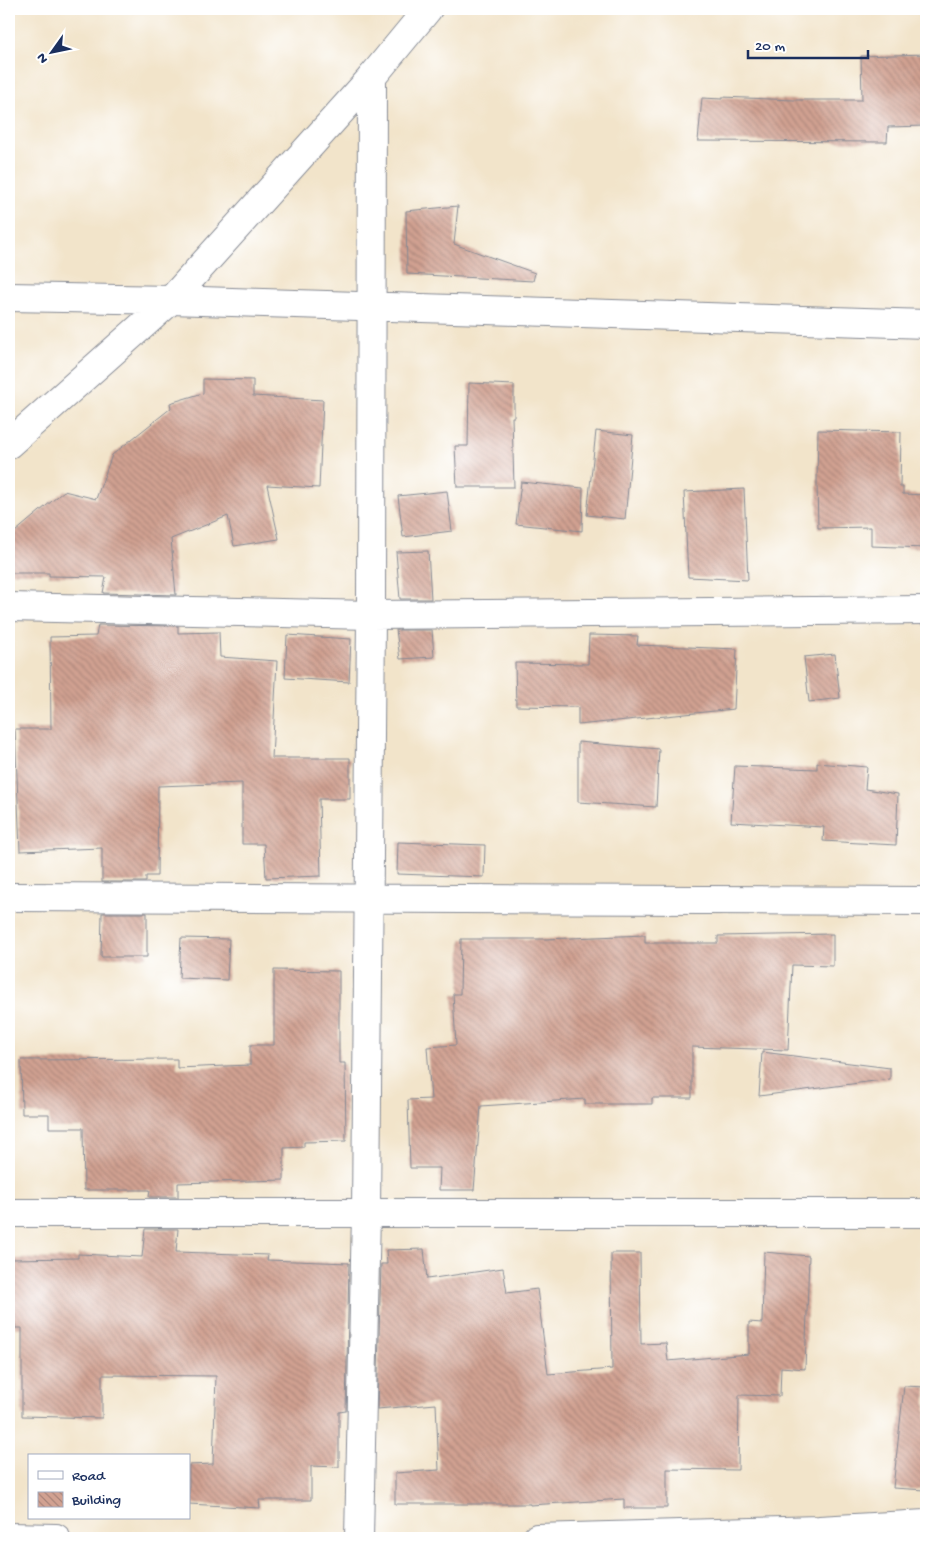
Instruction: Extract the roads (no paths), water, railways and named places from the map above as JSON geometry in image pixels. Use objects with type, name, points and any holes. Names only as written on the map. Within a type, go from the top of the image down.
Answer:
[{"type":"street","points":[[9,444],[171,300],[372,77],[428,9]]},
{"type":"street","points":[[359,1538],[366,1213],[371,614],[372,77]]},
{"type":"street","points":[[9,297],[171,300],[926,324]]},
{"type":"street","points":[[9,607],[371,614],[926,610]]},
{"type":"street","points":[[9,897],[926,902]]},
{"type":"street","points":[[9,1213],[926,1213]]},
{"type":"street","points":[[537,1538],[810,1530],[926,1524]]},
{"type":"street","points":[[9,1538],[56,1538]]}]
